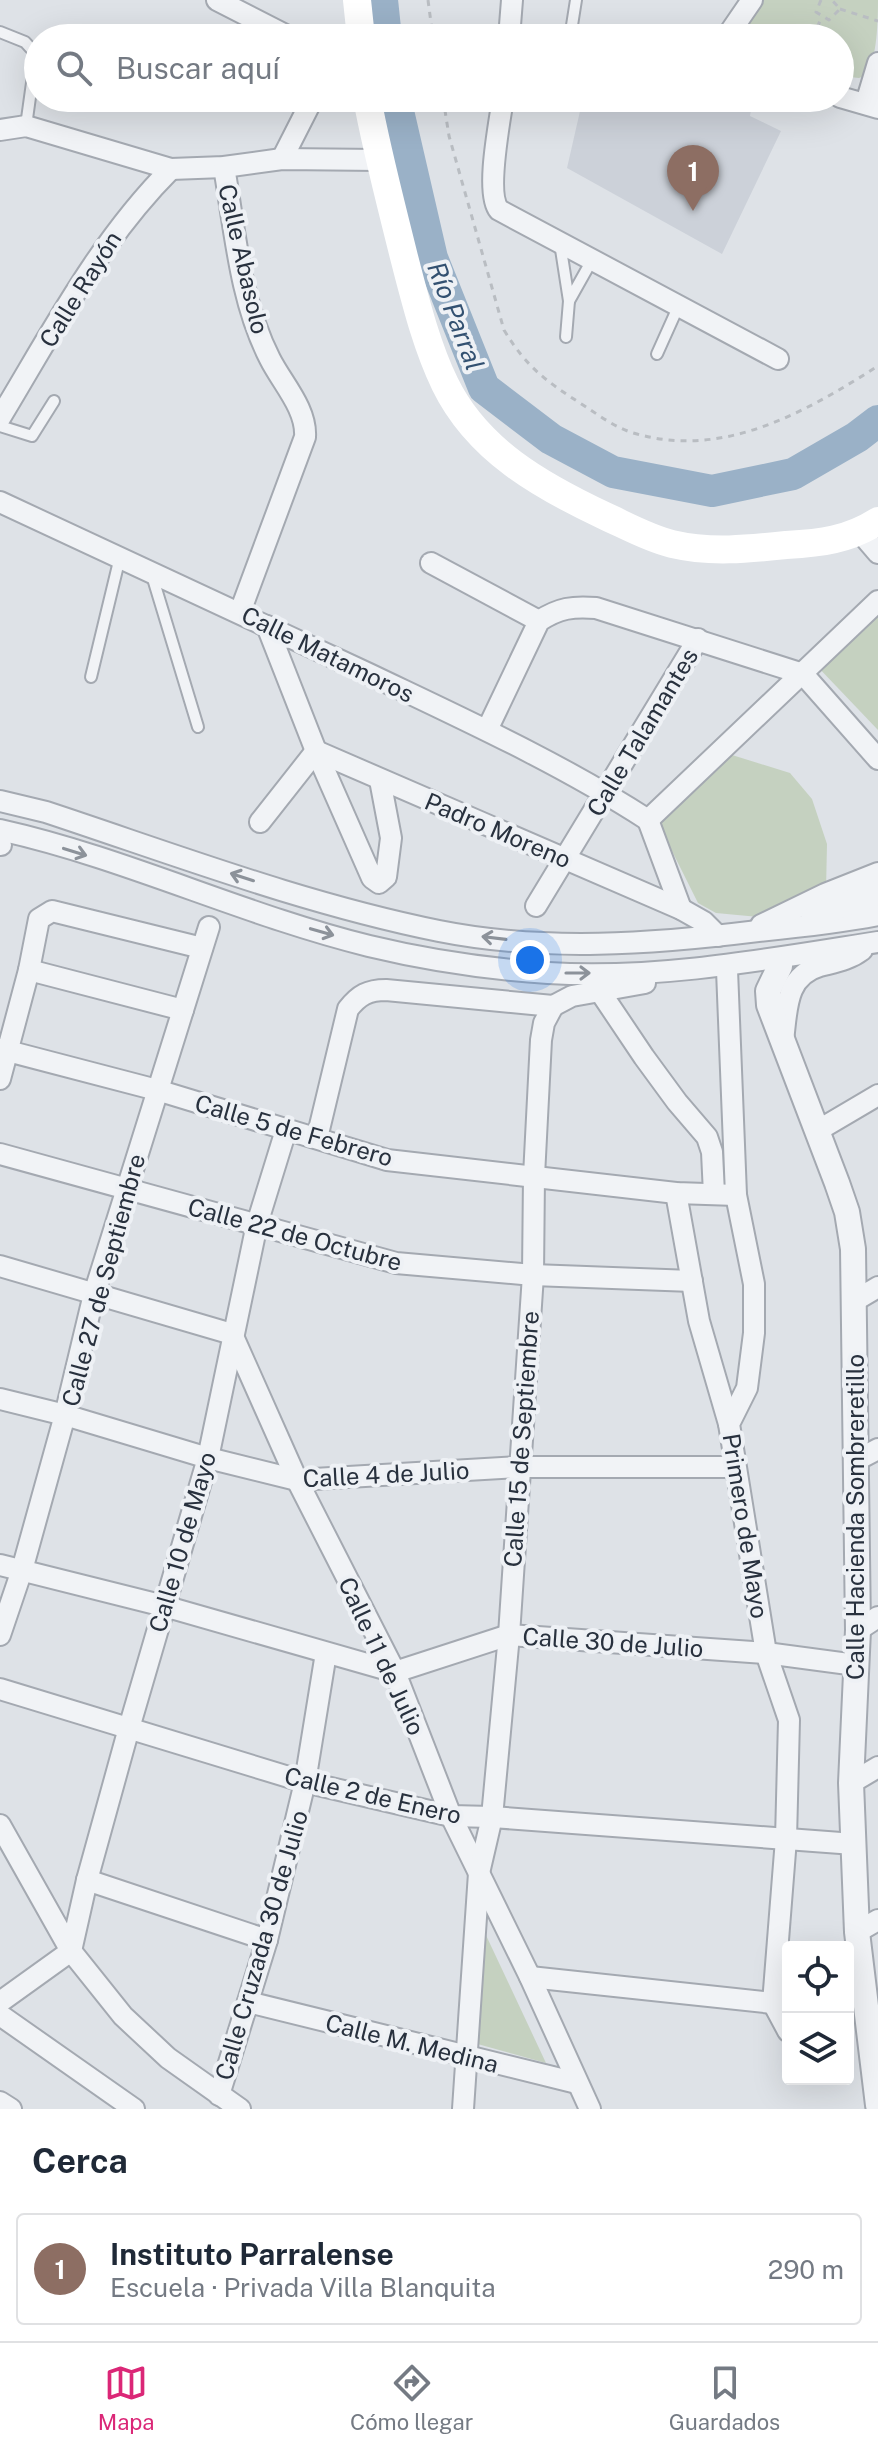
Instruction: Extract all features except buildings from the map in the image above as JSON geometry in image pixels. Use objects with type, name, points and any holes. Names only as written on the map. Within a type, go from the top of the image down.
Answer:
[{"type":"main road","points":[[357,0],[360,24]]},
{"type":"main road","points":[[370,112],[417,307],[445,384],[471,425],[502,457],[587,507],[644,535],[673,544],[715,551],[872,535]]},
{"type":"street","points":[[217,0],[264,24]]},
{"type":"street","points":[[510,24],[512,0]]},
{"type":"street","points":[[736,24],[752,0]]},
{"type":"street","points":[[872,106],[878,63]]},
{"type":"street","points":[[282,159],[306,112]]},
{"type":"street","points":[[502,112],[493,200],[499,210],[778,359]]},
{"type":"street","points":[[0,130],[26,126],[171,169],[224,167],[282,159],[379,160]]},
{"type":"street","name":"Calle Abasolo","points":[[224,167],[256,330],[304,420],[305,437],[240,612]]},
{"type":"street","name":"Calle Rayón","points":[[0,418],[8,387],[109,239],[142,198],[171,169]]},
{"type":"street","name":"Calle Matamoros","points":[[0,502],[487,730],[606,793],[648,820]]},
{"type":"street","points":[[431,563],[539,621]]},
{"type":"street","points":[[681,909],[648,820],[878,601]]},
{"type":"street","points":[[487,730],[539,621],[555,610],[574,606],[596,608],[803,674],[878,759]]},
{"type":"street","points":[[267,626],[316,751],[372,878],[379,883],[386,877],[391,838],[380,780]]},
{"type":"street","name":"Calle Talamantes","points":[[536,906],[698,639]]},
{"type":"street","points":[[260,822],[316,751]]},
{"type":"street","name":"Padro Moreno","points":[[316,751],[681,909],[704,922],[718,936]]},
{"type":"street","points":[[0,801],[46,812],[322,903],[441,931],[530,942],[633,943],[745,933],[878,915]]},
{"type":"street","points":[[0,830],[99,859],[278,920],[369,946],[464,964],[549,973],[632,973],[739,962],[874,942]]},
{"type":"street","points":[[745,933],[825,894],[878,873]]},
{"type":"street","points":[[813,920],[826,911],[878,893]]},
{"type":"street","points":[[0,1079],[4,1049],[29,970],[39,919],[52,911],[202,948]]},
{"type":"street","name":"Calle 27 de Septiembre","points":[[0,1635],[22,1570],[65,1415],[94,1294],[209,927]]},
{"type":"street","points":[[783,1045],[787,1004],[798,978],[807,971],[852,957],[874,942]]},
{"type":"street","name":"Calle Hacienda Sombreretillo","points":[[780,966],[768,991],[769,1005],[847,1212],[853,1249],[868,1454],[868,1623],[856,1665],[851,1783],[854,1844],[867,1926],[877,2098]]},
{"type":"street","points":[[29,970],[183,1010]]},
{"type":"street","name":"Primero de Mayo","points":[[599,990],[731,970],[736,1195],[754,1284],[754,1333],[747,1388],[729,1424],[766,1653],[782,1694],[790,1739],[786,1839],[773,2003]]},
{"type":"street","points":[[317,1138],[348,1009],[358,997],[371,990],[553,1006],[572,996],[599,990],[677,1102],[707,1137],[714,1167],[714,1194]]},
{"type":"street","name":"Calle 15 de Septiembre","points":[[463,2109],[479,1873],[492,1817],[509,1635],[533,1275],[541,1040],[544,1023],[553,1006]]},
{"type":"street","name":"Calle 5 de Febrero","points":[[4,1049],[157,1090],[387,1160],[676,1193],[736,1195]]},
{"type":"street","points":[[817,1131],[878,1095]]},
{"type":"street","name":"Calle 10 de Mayo","points":[[71,1951],[129,1728],[208,1458],[257,1224],[286,1130]]},
{"type":"street","name":"Calle 22 de Octubre","points":[[0,1154],[396,1263],[533,1275],[692,1281]]},
{"type":"street","points":[[676,1193],[699,1321],[729,1424]]},
{"type":"street","points":[[0,1266],[232,1334]]},
{"type":"street","points":[[856,1300],[878,1287]]},
{"type":"street","name":"Calle 11 de Julio","points":[[232,1334],[297,1480],[395,1672],[451,1816],[530,1977],[589,2109]]},
{"type":"street","name":"Calle 4 de Julio","points":[[0,1399],[297,1480],[518,1467],[735,1467]]},
{"type":"street","points":[[0,1565],[164,1606],[395,1672]]},
{"type":"street","name":"Calle 30 de Julio","points":[[395,1672],[509,1635],[766,1653],[856,1665]]},
{"type":"street","name":"Calle Cruzada 30 de Julio","points":[[219,2095],[267,1940],[305,1782],[326,1653]]},
{"type":"street","name":"Calle 2 de Enero","points":[[0,1689],[305,1782],[451,1816],[854,1844]]},
{"type":"street","points":[[851,1783],[878,1767]]},
{"type":"street","points":[[0,1825],[71,1951],[143,2037],[240,2109]]},
{"type":"street","points":[[87,1880],[267,1940]]},
{"type":"street","points":[[0,2002],[71,1951]]},
{"type":"street","points":[[530,1977],[773,2003],[782,2020]]},
{"type":"street","name":"Calle M. Medina","points":[[248,2002],[577,2083]]},
{"type":"street","points":[[0,2015],[134,2109]]},
{"type":"street","points":[[0,2102],[11,2109]]},
{"type":"lane","points":[[572,24],[576,0]]},
{"type":"lane","points":[[0,32],[24,42]]},
{"type":"lane","points":[[26,126],[28,112]]},
{"type":"lane","points":[[560,243],[569,301],[566,337]]},
{"type":"lane","points":[[569,301],[592,260]]},
{"type":"lane","points":[[657,354],[679,305]]},
{"type":"lane","points":[[0,426],[32,436],[54,401]]},
{"type":"lane","points":[[91,677],[120,557]]},
{"type":"lane","points":[[151,571],[198,727]]},
{"type":"path","points":[[428,0],[431,24]]},
{"type":"path","points":[[809,0],[817,5]]},
{"type":"path","points":[[821,0],[816,12],[822,17],[829,20],[840,9]]},
{"type":"path","points":[[833,0],[840,9],[878,21]]},
{"type":"path","points":[[819,24],[822,17]]},
{"type":"path","points":[[445,112],[449,136],[504,330],[520,356],[542,377],[607,421],[635,434],[669,441],[754,432],[835,393],[878,366]]},
{"type":"shaded area","points":[[580,112],[751,112],[750,116],[781,131],[722,254],[567,168]]},
{"type":"green space","points":[[761,0],[878,0],[876,45],[870,67],[859,78],[854,77],[854,24],[746,24]]},
{"type":"green space","points":[[878,606],[878,730],[816,665]]},
{"type":"green space","points":[[732,755],[790,773],[812,799],[827,844],[826,890],[780,919],[716,913],[698,903],[657,821]]},
{"type":"green space","points":[[484,1931],[546,2063],[474,2043]]},
{"type":"waterway","name":"Río Parral","points":[[382,0],[385,24]]},
{"type":"waterway","name":"Río Parral","points":[[398,112],[432,258],[484,388],[551,439],[613,472],[712,491],[793,474],[857,437],[878,421]]},
{"type":"place","name":"Instituto Parralense","points":[[693,211]]}]
